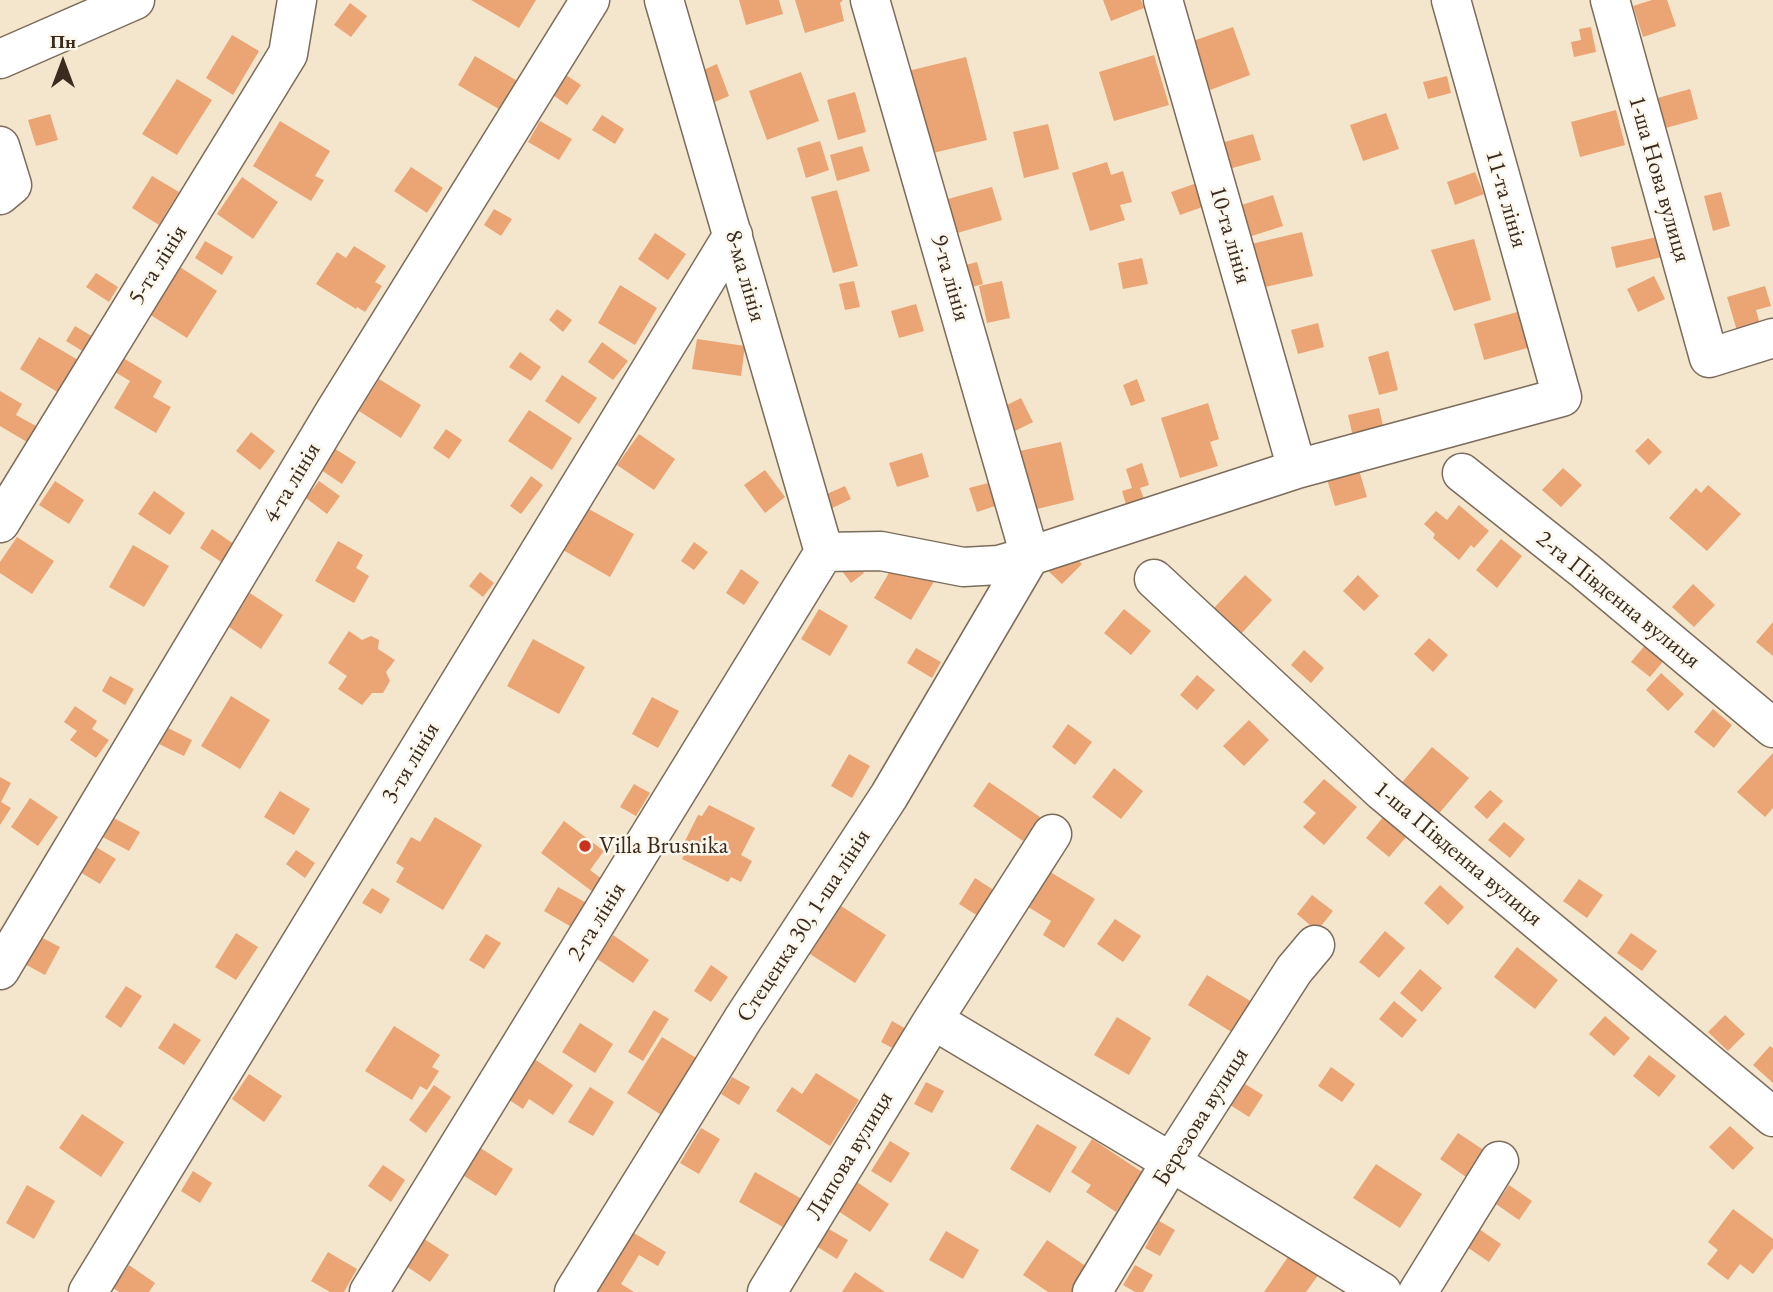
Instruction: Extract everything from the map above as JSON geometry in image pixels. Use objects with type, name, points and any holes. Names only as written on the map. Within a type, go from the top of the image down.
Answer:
[{"type":"street","points":[[0,59],[135,0]]},
{"type":"street","name":"5-та лінія","points":[[0,523],[288,54],[297,0]]},
{"type":"street","name":"4-та лінія","points":[[0,970],[335,411],[590,0]]},
{"type":"street","name":"8-ма лінія","points":[[664,0],[824,552]]},
{"type":"street","name":"9-та лінія","points":[[870,0],[1030,556]]},
{"type":"street","name":"10-та лінія","points":[[1163,0],[1297,469]]},
{"type":"street","name":"11-та лінія","points":[[1297,469],[1562,397],[1451,0]]},
{"type":"street","name":"1-ша Нова вулиця","points":[[1610,0],[1709,358],[1773,338]]},
{"type":"street","name":"3-тя лінія","points":[[88,1292],[733,235]]},
{"type":"street","points":[[824,552],[881,551],[962,566],[999,565],[1297,469]]},
{"type":"street","name":"2-га Південна вулиця","points":[[1462,473],[1584,570],[1773,728]]},
{"type":"street","name":"2-га лінія","points":[[369,1292],[824,552]]},
{"type":"street","name":"Стеценка 30, 1-ша лінія","points":[[574,1292],[743,1019],[889,796],[1030,556]]},
{"type":"street","name":"1-ша Південна вулиця","points":[[1154,579],[1383,792],[1773,1117]]},
{"type":"street","name":"Липова вулиця","points":[[767,1292],[933,1020],[1052,834]]},
{"type":"street","name":"Березова вулиця","points":[[1092,1292],[1171,1162],[1294,970],[1315,945]]},
{"type":"street","points":[[933,1020],[1171,1162],[1381,1292]]},
{"type":"street","points":[[1419,1292],[1499,1161]]},
{"type":"building","points":[[471,0],[536,0],[519,28]]},
{"type":"building","points":[[739,0],[779,0],[783,14],[746,25]]},
{"type":"building","points":[[795,0],[843,0],[840,3],[844,21],[805,33]]},
{"type":"building","points":[[1103,0],[1141,0],[1144,8],[1111,21]]},
{"type":"building","points":[[1652,0],[1667,0],[1676,26],[1643,37],[1633,6]]},
{"type":"building","points":[[350,3],[367,16],[351,37],[334,25]]},
{"type":"building","points":[[1233,27],[1250,75],[1210,90],[1193,41]]},
{"type":"building","points":[[1591,27],[1596,52],[1574,57],[1571,42],[1581,40],[1579,29]]},
{"type":"building","points":[[232,35],[259,51],[233,95],[206,78]]},
{"type":"building","points":[[1154,55],[1169,105],[1114,121],[1099,72]]},
{"type":"building","points":[[475,56],[526,86],[509,115],[458,85]]},
{"type":"building","points":[[966,57],[987,140],[929,154],[908,71]]},
{"type":"building","points":[[717,64],[729,96],[710,104],[699,72]]},
{"type":"building","points":[[801,72],[819,121],[767,140],[749,91]]},
{"type":"building","points":[[566,75],[581,85],[567,105],[553,95]]},
{"type":"building","points":[[1447,76],[1451,93],[1428,99],[1423,82]]},
{"type":"building","points":[[177,79],[212,100],[177,155],[142,134]]},
{"type":"building","points":[[1690,89],[1698,119],[1662,129],[1654,99]]},
{"type":"building","points":[[855,92],[866,132],[838,140],[827,100]]},
{"type":"building","points":[[1616,110],[1625,145],[1580,157],[1571,122]]},
{"type":"building","points":[[1386,113],[1399,149],[1363,161],[1350,125]]},
{"type":"building","points":[[50,114],[58,140],[36,146],[28,120]]},
{"type":"building","points":[[602,115],[624,129],[615,144],[592,130]]},
{"type":"building","points":[[280,121],[330,151],[315,176],[324,180],[311,201],[253,166]]},
{"type":"building","points":[[540,121],[572,139],[559,160],[528,142]]},
{"type":"building","points":[[1048,124],[1059,169],[1024,178],[1013,132]]},
{"type":"building","points":[[1253,134],[1261,160],[1229,169],[1221,143]]},
{"type":"building","points":[[820,141],[829,170],[806,178],[797,148]]},
{"type":"building","points":[[862,146],[870,171],[837,181],[830,155]]},
{"type":"building","points":[[1107,162],[1111,175],[1123,171],[1132,202],[1120,205],[1125,220],[1090,231],[1072,173]]},
{"type":"building","points":[[411,167],[443,188],[427,213],[394,191]]},
{"type":"building","points":[[1475,172],[1484,194],[1455,205],[1447,182]]},
{"type":"building","points":[[152,176],[179,192],[159,225],[132,208]]},
{"type":"building","points":[[242,177],[278,202],[253,239],[217,214]]},
{"type":"building","points":[[1200,182],[1208,205],[1180,215],[1171,192]]},
{"type":"building","points":[[992,187],[1002,220],[954,234],[944,200]]},
{"type":"building","points":[[837,190],[858,266],[833,273],[811,197]]},
{"type":"building","points":[[1721,192],[1730,226],[1713,231],[1704,196]]},
{"type":"building","points":[[1273,195],[1283,226],[1236,241],[1226,210]]},
{"type":"building","points":[[494,209],[512,219],[501,236],[484,225]]},
{"type":"building","points":[[1302,232],[1313,276],[1261,288],[1251,244]]},
{"type":"building","points":[[655,233],[686,254],[668,280],[638,259]]},
{"type":"building","points":[[1657,237],[1662,257],[1616,268],[1611,247]]},
{"type":"building","points":[[1474,239],[1491,300],[1454,311],[1431,250]]},
{"type":"building","points":[[205,241],[233,257],[222,275],[195,258]]},
{"type":"building","points":[[354,246],[386,266],[375,282],[382,286],[365,312],[316,284],[337,252],[346,258]]},
{"type":"building","points":[[1142,258],[1148,284],[1123,289],[1118,263]]},
{"type":"building","points":[[977,262],[983,284],[957,291],[951,269]]},
{"type":"building","points":[[180,267],[217,291],[187,338],[149,314]]},
{"type":"building","points":[[96,273],[118,287],[109,302],[86,287]]},
{"type":"building","points":[[1654,276],[1665,299],[1638,312],[1627,289]]},
{"type":"building","points":[[854,281],[860,307],[845,310],[839,284]]},
{"type":"building","points":[[1002,281],[1010,318],[987,323],[979,286]]},
{"type":"building","points":[[620,285],[657,308],[635,345],[598,323]]},
{"type":"building","points":[[1765,286],[1771,306],[1756,310],[1760,324],[1737,331],[1727,297]]},
{"type":"building","points":[[916,304],[924,331],[899,338],[891,311]]},
{"type":"building","points":[[557,309],[572,320],[563,332],[549,320]]},
{"type":"building","points":[[1521,311],[1531,347],[1484,360],[1474,324]]},
{"type":"building","points":[[1318,323],[1324,347],[1298,354],[1291,330]]},
{"type":"building","points":[[75,326],[98,340],[89,355],[66,341]]},
{"type":"building","points":[[39,337],[78,360],[59,393],[20,369]]},
{"type":"building","points":[[697,339],[745,346],[741,376],[692,369]]},
{"type":"building","points":[[602,342],[628,361],[613,380],[588,362]]},
{"type":"building","points":[[1388,351],[1398,390],[1379,395],[1368,357]]},
{"type":"building","points":[[520,352],[541,367],[531,381],[509,367]]},
{"type":"building","points":[[123,358],[162,381],[153,397],[171,407],[156,433],[114,408],[130,381],[115,372]]},
{"type":"building","points":[[562,375],[597,398],[579,424],[545,401]]},
{"type":"building","points":[[379,379],[421,405],[401,438],[359,411]]},
{"type":"building","points":[[1137,379],[1145,401],[1131,406],[1123,385]]},
{"type":"building","points":[[0,391],[22,404],[16,415],[36,426],[27,442],[0,426]]},
{"type":"building","points":[[1021,398],[1033,422],[1013,432],[1001,408]]},
{"type":"building","points":[[1208,403],[1219,439],[1210,442],[1218,466],[1180,478],[1161,418]]},
{"type":"building","points":[[1379,408],[1384,430],[1353,437],[1348,415]]},
{"type":"building","points":[[529,410],[572,438],[552,470],[508,441]]},
{"type":"building","points":[[446,429],[462,440],[449,459],[433,448]]},
{"type":"building","points":[[251,432],[275,451],[260,470],[236,451]]},
{"type":"building","points":[[639,434],[675,459],[654,490],[617,465]]},
{"type":"building","points":[[1648,438],[1662,452],[1649,465],[1635,451]]},
{"type":"building","points":[[1061,442],[1074,500],[1029,511],[1015,452]]},
{"type":"building","points":[[329,445],[356,462],[342,484],[315,466]]},
{"type":"building","points":[[922,453],[929,477],[897,487],[889,463]]},
{"type":"building","points":[[1142,463],[1149,485],[1140,488],[1145,502],[1127,508],[1122,491],[1132,488],[1126,469]]},
{"type":"building","points":[[1563,468],[1582,485],[1561,507],[1542,490]]},
{"type":"building","points":[[765,470],[785,497],[765,513],[744,485]]},
{"type":"building","points":[[1359,470],[1367,497],[1335,506],[1327,479]]},
{"type":"building","points":[[531,476],[543,485],[521,514],[510,506]]},
{"type":"building","points":[[55,481],[84,500],[69,524],[39,505]]},
{"type":"building","points":[[319,481],[340,496],[327,514],[306,498]]},
{"type":"building","points":[[988,483],[995,506],[977,512],[969,488]]},
{"type":"building","points":[[1708,485],[1741,514],[1707,551],[1669,518],[1696,488],[1701,493]]},
{"type":"building","points":[[845,486],[851,499],[826,511],[820,497]]},
{"type":"building","points":[[154,491],[185,513],[170,535],[138,514]]},
{"type":"building","points":[[1459,505],[1489,531],[1474,548],[1471,545],[1459,560],[1433,538],[1435,534],[1424,524],[1436,511],[1447,520]]},
{"type":"building","points":[[587,508],[634,534],[610,577],[563,550]]},
{"type":"building","points":[[212,529],[244,551],[232,569],[200,548]]},
{"type":"building","points":[[17,537],[54,561],[32,594],[0,573],[0,562]]},
{"type":"building","points":[[1501,539],[1522,556],[1497,588],[1476,570]]},
{"type":"building","points":[[338,541],[363,555],[356,568],[369,576],[354,603],[315,581]]},
{"type":"building","points":[[694,542],[708,552],[694,570],[681,561]]},
{"type":"building","points":[[133,545],[169,566],[144,607],[109,587]]},
{"type":"building","points":[[1066,549],[1082,564],[1062,584],[1046,569]]},
{"type":"building","points":[[899,556],[936,578],[911,620],[874,598]]},
{"type":"building","points":[[855,561],[864,573],[851,583],[842,571]]},
{"type":"building","points":[[741,569],[759,582],[744,605],[726,593]]},
{"type":"building","points":[[480,572],[494,583],[483,597],[469,586]]},
{"type":"building","points":[[1245,575],[1272,600],[1241,634],[1214,608]]},
{"type":"building","points":[[1358,575],[1379,596],[1364,611],[1343,591]]},
{"type":"building","points":[[1693,584],[1715,605],[1694,627],[1672,607]]},
{"type":"building","points":[[250,593],[283,615],[261,649],[229,627]]},
{"type":"building","points":[[819,609],[848,626],[830,656],[801,639]]},
{"type":"building","points":[[1124,609],[1151,631],[1131,655],[1104,633]]},
{"type":"building","points":[[1773,622],[1773,656],[1756,642]]},
{"type":"building","points":[[349,631],[362,640],[371,636],[379,640],[378,649],[395,660],[386,672],[390,681],[383,693],[372,693],[362,705],[338,689],[347,676],[328,663]]},
{"type":"building","points":[[1429,638],[1448,655],[1433,672],[1414,654]]},
{"type":"building","points":[[533,639],[585,667],[559,714],[507,686]]},
{"type":"building","points":[[1647,643],[1666,658],[1650,677],[1631,662]]},
{"type":"building","points":[[916,648],[941,662],[932,678],[907,663]]},
{"type":"building","points":[[1304,650],[1324,668],[1311,683],[1291,665]]},
{"type":"building","points":[[1661,673],[1684,694],[1668,711],[1646,690]]},
{"type":"building","points":[[1197,675],[1215,690],[1197,710],[1180,695]]},
{"type":"building","points":[[110,676],[134,689],[125,705],[102,691]]},
{"type":"building","points":[[231,696],[270,720],[240,769],[201,746]]},
{"type":"building","points":[[652,697],[679,711],[658,748],[632,734]]},
{"type":"building","points":[[75,706],[97,721],[92,729],[109,740],[96,758],[70,740],[77,731],[64,722]]},
{"type":"building","points":[[1713,709],[1732,725],[1714,748],[1694,732]]},
{"type":"building","points":[[1249,720],[1269,740],[1244,766],[1223,746]]},
{"type":"building","points":[[1068,724],[1092,742],[1075,765],[1052,747]]},
{"type":"building","points":[[168,728],[192,740],[184,756],[159,744]]},
{"type":"building","points":[[1432,747],[1469,778],[1436,817],[1399,786]]},
{"type":"building","points":[[1773,753],[1773,808],[1765,817],[1737,792]]},
{"type":"building","points":[[849,754],[870,766],[852,798],[831,786]]},
{"type":"building","points":[[1114,768],[1143,791],[1121,819],[1092,797]]},
{"type":"building","points":[[0,777],[11,783],[1,802],[11,808],[0,825]]},
{"type":"building","points":[[1324,779],[1357,807],[1324,845],[1303,827],[1316,813],[1303,802]]},
{"type":"building","points":[[989,782],[1040,817],[1023,841],[973,806]]},
{"type":"building","points":[[634,784],[650,793],[636,816],[620,807]]},
{"type":"building","points":[[1490,790],[1503,801],[1487,819],[1474,807]]},
{"type":"building","points":[[280,791],[310,809],[294,835],[264,817]]},
{"type":"building","points":[[30,798],[58,817],[38,846],[11,827]]},
{"type":"building","points":[[709,805],[755,828],[741,855],[752,861],[741,882],[731,877],[728,882],[682,859],[687,849],[682,847],[698,815],[702,816]]},
{"type":"building","points":[[110,816],[140,832],[129,851],[99,835]]},
{"type":"building","points":[[1384,816],[1407,836],[1389,857],[1366,838]]},
{"type":"building","points":[[435,817],[482,845],[443,910],[396,882],[404,868],[396,863],[411,837],[420,842]]},
{"type":"building","points":[[564,821],[604,851],[590,870],[610,885],[601,898],[541,853]]},
{"type":"building","points":[[1504,822],[1525,839],[1510,858],[1488,840]]},
{"type":"building","points":[[96,847],[116,859],[100,884],[80,872]]},
{"type":"building","points":[[296,850],[315,863],[305,878],[286,864]]},
{"type":"building","points":[[1047,870],[1095,899],[1064,948],[1043,935],[1051,921],[1025,905]]},
{"type":"building","points":[[975,878],[1003,896],[986,921],[959,904]]},
{"type":"building","points":[[1579,879],[1603,895],[1587,918],[1563,901]]},
{"type":"building","points":[[1440,885],[1464,907],[1448,925],[1424,903]]},
{"type":"building","points":[[558,887],[590,905],[575,929],[544,911]]},
{"type":"building","points":[[372,888],[390,899],[381,914],[362,903]]},
{"type":"building","points":[[1312,895],[1333,911],[1317,931],[1297,914]]},
{"type":"building","points":[[841,906],[886,935],[855,983],[810,954]]},
{"type":"building","points":[[1115,919],[1141,936],[1123,962],[1097,944]]},
{"type":"building","points":[[1385,931],[1405,948],[1379,978],[1359,962]]},
{"type":"building","points":[[236,933],[258,947],[236,980],[215,967]]},
{"type":"building","points":[[1631,933],[1657,951],[1642,971],[1617,953]]},
{"type":"building","points":[[35,934],[60,947],[45,975],[21,962]]},
{"type":"building","points":[[486,934],[501,943],[484,969],[469,960]]},
{"type":"building","points":[[613,935],[649,960],[633,983],[597,959]]},
{"type":"building","points":[[1517,947],[1558,980],[1535,1009],[1494,977]]},
{"type":"building","points":[[711,965],[728,977],[711,1002],[694,991]]},
{"type":"building","points":[[1420,969],[1442,988],[1422,1012],[1400,993]]},
{"type":"building","points":[[1207,975],[1257,1005],[1238,1036],[1188,1005]]},
{"type":"building","points":[[126,986],[142,996],[121,1028],[105,1017]]},
{"type":"building","points":[[1394,1001],[1417,1020],[1402,1038],[1379,1019]]},
{"type":"building","points":[[654,1010],[669,1019],[643,1061],[628,1052]]},
{"type":"building","points":[[1725,1015],[1745,1034],[1728,1051],[1708,1032]]},
{"type":"building","points":[[1605,1016],[1630,1038],[1614,1056],[1589,1034]]},
{"type":"building","points":[[1117,1017],[1151,1038],[1129,1075],[1094,1055]]},
{"type":"building","points":[[892,1021],[915,1034],[904,1054],[881,1042]]},
{"type":"building","points":[[174,1023],[201,1040],[184,1065],[158,1048]]},
{"type":"building","points":[[580,1023],[613,1044],[595,1073],[562,1052]]},
{"type":"building","points":[[394,1026],[440,1055],[432,1067],[439,1071],[427,1090],[420,1086],[412,1100],[365,1071]]},
{"type":"building","points":[[662,1037],[701,1061],[666,1118],[627,1093]]},
{"type":"building","points":[[1770,1046],[1773,1048],[1773,1083],[1753,1065]]},
{"type":"building","points":[[521,1050],[573,1085],[553,1115],[529,1099],[523,1109],[494,1090]]},
{"type":"building","points":[[1649,1055],[1676,1076],[1659,1097],[1633,1076]]},
{"type":"building","points":[[1331,1067],[1355,1084],[1342,1102],[1318,1086]]},
{"type":"building","points":[[816,1073],[859,1100],[830,1146],[776,1111],[792,1087],[802,1094]]},
{"type":"building","points":[[249,1074],[282,1096],[264,1122],[232,1099]]},
{"type":"building","points":[[732,1077],[750,1087],[739,1105],[721,1094]]},
{"type":"building","points":[[1240,1081],[1263,1095],[1249,1117],[1227,1103]]},
{"type":"building","points":[[926,1082],[944,1091],[932,1113],[914,1104]]},
{"type":"building","points":[[434,1085],[451,1097],[426,1133],[409,1120]]},
{"type":"building","points":[[590,1087],[614,1102],[593,1136],[568,1122]]},
{"type":"building","points":[[82,1114],[124,1142],[101,1177],[59,1148]]},
{"type":"building","points":[[1037,1124],[1077,1147],[1050,1193],[1010,1169]]},
{"type":"building","points":[[1730,1126],[1754,1148],[1733,1170],[1709,1147]]},
{"type":"building","points":[[701,1128],[720,1139],[699,1174],[680,1163]]},
{"type":"building","points":[[1458,1133],[1488,1153],[1469,1179],[1440,1159]]},
{"type":"building","points":[[1092,1139],[1142,1172],[1116,1212],[1086,1192],[1091,1185],[1071,1172]]},
{"type":"building","points":[[890,1141],[910,1153],[891,1183],[871,1171]]},
{"type":"building","points":[[479,1147],[513,1169],[496,1196],[461,1174]]},
{"type":"building","points":[[1376,1164],[1422,1194],[1400,1228],[1353,1198]]},
{"type":"building","points":[[383,1165],[405,1180],[391,1202],[368,1186]]},
{"type":"building","points":[[193,1171],[212,1183],[200,1203],[181,1191]]},
{"type":"building","points":[[755,1172],[807,1202],[790,1231],[739,1202]]},
{"type":"building","points":[[857,1182],[889,1204],[870,1232],[838,1211]]},
{"type":"building","points":[[27,1185],[55,1201],[34,1239],[6,1223]]},
{"type":"building","points":[[1509,1185],[1532,1201],[1519,1220],[1496,1204]]},
{"type":"building","points":[[1733,1209],[1773,1239],[1773,1248],[1753,1274],[1740,1264],[1728,1280],[1707,1264],[1718,1250],[1708,1242]]},
{"type":"building","points":[[1159,1221],[1175,1230],[1160,1256],[1145,1248]]},
{"type":"building","points":[[1476,1227],[1501,1244],[1489,1262],[1464,1245]]},
{"type":"building","points":[[827,1228],[848,1240],[837,1259],[816,1246]]},
{"type":"building","points":[[627,1229],[666,1252],[658,1266],[639,1255],[621,1284],[634,1292],[593,1292]]},
{"type":"building","points":[[946,1231],[979,1250],[963,1279],[929,1260]]},
{"type":"building","points":[[415,1233],[449,1255],[430,1282],[397,1260]]},
{"type":"building","points":[[1047,1240],[1093,1271],[1079,1292],[1048,1292],[1023,1275]]},
{"type":"building","points":[[328,1252],[357,1269],[344,1292],[330,1292],[311,1281]]},
{"type":"building","points":[[1290,1254],[1319,1274],[1306,1292],[1264,1292]]},
{"type":"building","points":[[129,1265],[155,1283],[149,1292],[119,1292],[113,1288]]},
{"type":"building","points":[[1135,1265],[1153,1275],[1143,1292],[1135,1292],[1123,1285]]},
{"type":"building","points":[[855,1272],[885,1292],[842,1292]]},
{"type":"place","name":"Villa Brusnika","points":[[585,846]]}]
